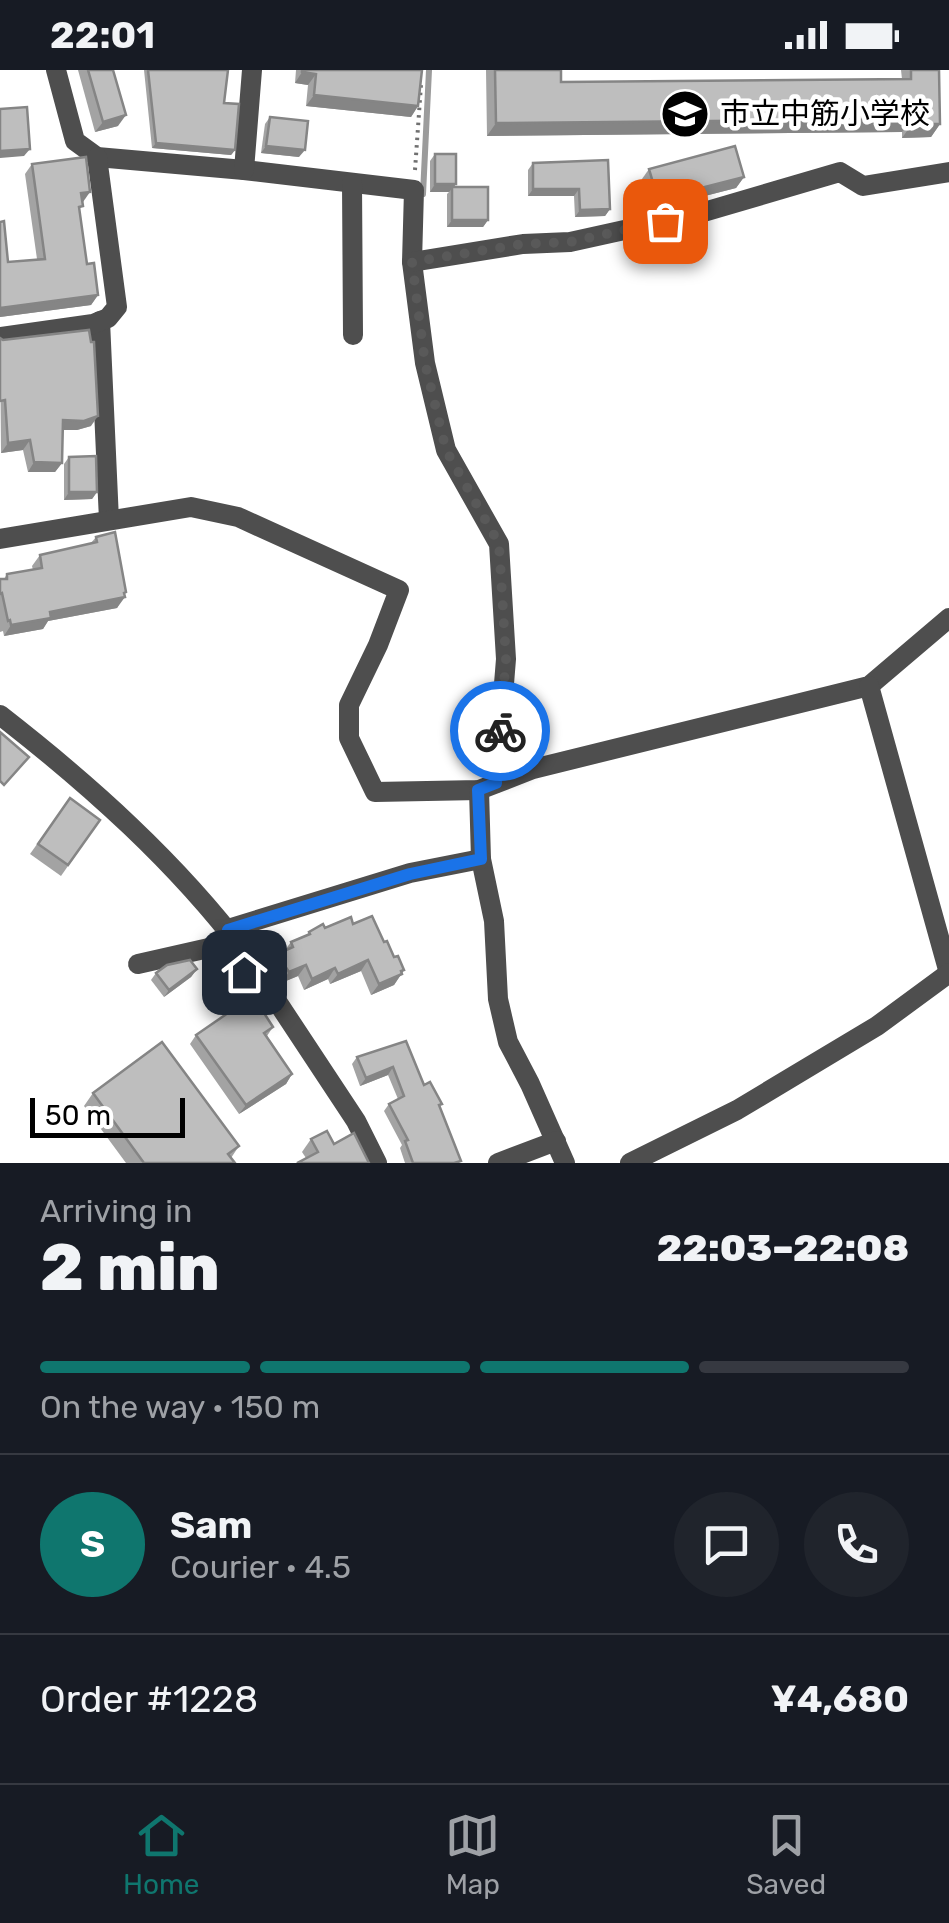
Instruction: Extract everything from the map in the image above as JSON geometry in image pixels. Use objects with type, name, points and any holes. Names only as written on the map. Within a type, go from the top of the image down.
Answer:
[{"type":"street","points":[[56,70],[75,141],[97,157],[414,190],[412,262],[425,363],[446,450],[499,544],[506,659],[487,786],[481,859],[494,920],[498,999],[508,1042],[565,1163]]},
{"type":"street","points":[[244,170],[252,70]]},
{"type":"street","points":[[0,337],[93,324],[108,318],[117,307],[97,157]]},
{"type":"street","points":[[412,262],[523,244],[570,242],[697,214],[840,172],[864,186],[949,172]]},
{"type":"street","points":[[352,183],[353,335]]},
{"type":"street","points":[[100,321],[110,520]]},
{"type":"street","points":[[0,539],[191,507],[238,517],[399,590],[378,646],[349,705],[349,738],[374,792],[487,786],[533,768],[868,686],[949,618]]},
{"type":"street","points":[[630,1163],[737,1110],[877,1026],[949,973],[868,686]]},
{"type":"street","points":[[0,714],[149,843],[228,930],[356,1121],[377,1163]]},
{"type":"street","points":[[228,930],[410,874],[481,859]]},
{"type":"street","points":[[138,964],[222,944],[244,972],[254,966]]},
{"type":"street","points":[[498,1163],[556,1141]]},
{"type":"path","points":[[414,190],[422,70]]},
{"type":"building","points":[[88,70],[113,70],[126,115],[103,122]]},
{"type":"building","points":[[148,70],[228,70],[224,103],[239,104],[235,150],[156,143]]},
{"type":"building","points":[[302,70],[422,70],[418,106],[314,95],[316,74]]},
{"type":"building","points":[[495,70],[561,70],[561,82],[911,79],[911,70],[939,70],[940,124],[912,124],[912,119],[496,123]]},
{"type":"building","points":[[27,107],[30,149],[0,151],[0,109]]},
{"type":"building","points":[[270,117],[308,121],[305,150],[266,146]]},
{"type":"building","points":[[735,146],[744,177],[658,199],[649,169]]},
{"type":"building","points":[[435,154],[456,154],[456,184],[435,184]]},
{"type":"building","points":[[86,157],[90,192],[81,193],[83,206],[79,207],[87,264],[94,263],[98,295],[0,308],[0,222],[4,221],[8,262],[45,259],[32,164]]},
{"type":"building","points":[[608,160],[610,209],[580,210],[579,189],[533,189],[533,163]]},
{"type":"building","points":[[452,187],[488,187],[488,220],[452,220]]},
{"type":"building","points":[[89,330],[94,342],[98,416],[84,421],[63,420],[62,463],[34,462],[30,440],[8,443],[5,400],[0,401],[0,338]]},
{"type":"building","points":[[96,456],[97,492],[69,492],[69,457]]},
{"type":"building","points":[[115,532],[125,597],[50,612],[51,618],[11,625],[0,594],[0,579],[7,579],[7,574],[42,568],[40,555],[97,542],[96,537]]},
{"type":"building","points":[[0,732],[29,757],[4,785],[0,781]]},
{"type":"building","points":[[70,798],[100,820],[68,865],[38,844]]},
{"type":"building","points":[[372,916],[404,970],[379,984],[368,960],[338,974],[335,968],[312,979],[306,965],[289,972],[277,954],[323,924],[325,928],[351,917],[353,924]]},
{"type":"building","points":[[224,951],[272,1007],[264,1013],[273,1027],[264,1033],[292,1074],[246,1105],[196,1035],[244,1002],[210,954]]},
{"type":"building","points":[[190,960],[197,969],[169,990],[156,973],[167,965]]},
{"type":"building","points":[[406,1041],[424,1085],[430,1082],[442,1104],[439,1105],[461,1161],[413,1163],[405,1141],[408,1140],[389,1104],[404,1096],[393,1067],[366,1078],[357,1057]]},
{"type":"building","points":[[162,1042],[239,1146],[228,1154],[235,1163],[144,1163],[93,1093]]},
{"type":"building","points":[[327,1131],[334,1144],[354,1133],[369,1163],[297,1163],[318,1152],[311,1139]]},
{"type":"waterway","points":[[423,194],[429,70]]},
{"type":"way so far","points":[[500,731],[506,659],[499,544],[446,450],[425,363],[412,262],[523,244],[570,242],[665,221]]},
{"type":"place","name":"市立中筋小学校","points":[[685,114]]},
{"type":"route","points":[[244,972],[254,966],[228,930],[410,874],[481,859],[478,790],[496,783],[500,731]]}]
